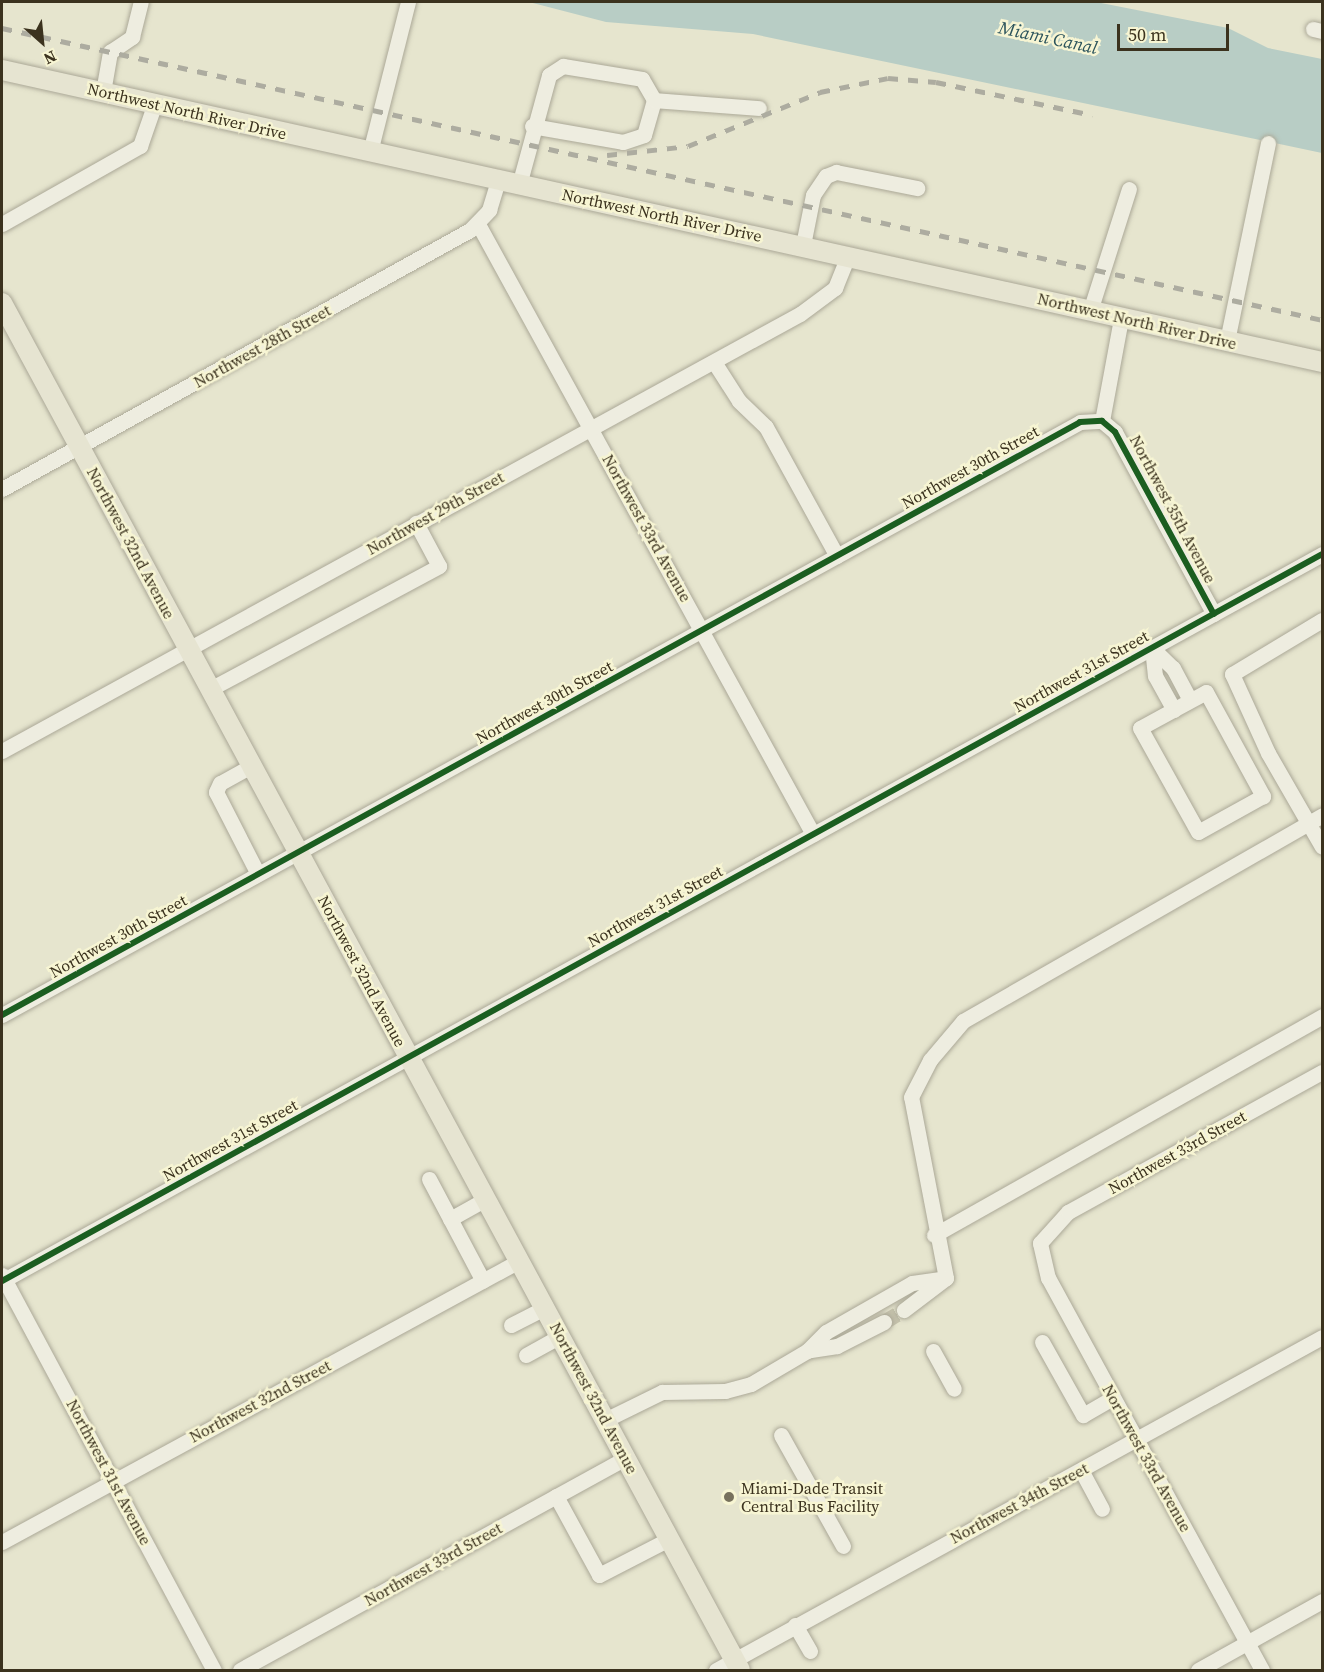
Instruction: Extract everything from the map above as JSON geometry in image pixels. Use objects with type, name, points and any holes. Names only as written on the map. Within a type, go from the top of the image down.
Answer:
[{"type":"main road","name":"Northwest North River Drive","points":[[2,70],[1323,362]]},
{"type":"main road","name":"Northwest 32nd Avenue","points":[[2,303],[737,1665]]},
{"type":"street","points":[[103,92],[110,52],[132,37],[141,2]]},
{"type":"street","points":[[370,152],[408,2]]},
{"type":"street","points":[[519,185],[532,126],[549,75],[563,66],[642,79],[654,100],[644,135],[623,142],[532,126]]},
{"type":"street","points":[[654,100],[759,108]]},
{"type":"street","points":[[2,224],[140,146],[155,103]]},
{"type":"street","points":[[1227,341],[1268,143]]},
{"type":"street","points":[[802,245],[813,195],[826,176],[836,172],[917,189]]},
{"type":"street","points":[[478,224],[489,210],[498,180]]},
{"type":"street","points":[[1090,311],[1129,189]]},
{"type":"street","name":"Northwest 33rd Avenue","points":[[478,224],[813,834]]},
{"type":"street","name":"Northwest 28th Street","points":[[2,489],[478,224]]},
{"type":"street","name":"Northwest 29th Street","points":[[2,751],[714,362],[823,299],[835,288],[848,256]]},
{"type":"street","points":[[1102,421],[1121,318]]},
{"type":"street","points":[[714,362],[738,401],[766,427],[837,556]]},
{"type":"street","name":"Northwest 30th Street","points":[[2,1015],[1070,427],[1102,421]]},
{"type":"street","name":"Northwest 35th Avenue","points":[[1102,421],[1119,438],[1214,614]]},
{"type":"street","points":[[210,689],[439,566],[417,523]]},
{"type":"street","name":"Northwest 31st Street","points":[[2,1279],[1323,554]]},
{"type":"street","points":[[1323,620],[1232,674],[1268,753],[1316,819],[1323,847]]},
{"type":"street","points":[[1152,648],[1173,668],[1190,700]]},
{"type":"street","points":[[1152,648],[1155,676],[1174,710]]},
{"type":"street","points":[[1206,692],[1263,796],[1198,832],[1140,728],[1174,710],[1206,692]]},
{"type":"street","points":[[251,766],[220,783],[216,792],[258,874]]},
{"type":"street","points":[[946,1278],[934,1235],[911,1097],[930,1060],[963,1021],[1316,819]]},
{"type":"street","points":[[934,1235],[1323,1016]]},
{"type":"street","name":"Northwest 33rd Street","points":[[1040,1243],[1068,1212],[1323,1072]]},
{"type":"street","points":[[429,1179],[483,1281]]},
{"type":"street","points":[[450,1219],[486,1199]]},
{"type":"street","name":"Northwest 33rd Avenue","points":[[1040,1243],[1048,1278],[1262,1671]]},
{"type":"street","name":"Northwest 32nd Street","points":[[2,1542],[519,1261]]},
{"type":"street","points":[[904,1310],[946,1278]]},
{"type":"street","points":[[605,1420],[662,1392],[725,1391],[751,1383],[807,1351],[826,1332],[912,1283],[946,1278]]},
{"type":"street","name":"Northwest 31st Avenue","points":[[2,1279],[114,1480],[214,1671]]},
{"type":"street","points":[[511,1325],[545,1308]]},
{"type":"street","points":[[807,1351],[837,1346],[884,1322]]},
{"type":"street","points":[[526,1355],[560,1336]]},
{"type":"street","name":"Northwest 34th Street","points":[[717,1671],[737,1665],[795,1625],[1323,1337]]},
{"type":"street","points":[[1042,1342],[1083,1414],[1113,1398]]},
{"type":"street","points":[[933,1351],[954,1389]]},
{"type":"street","points":[[781,1435],[843,1546]]},
{"type":"street","name":"Northwest 33rd Street","points":[[240,1671],[625,1458]]},
{"type":"street","points":[[1081,1470],[1102,1509]]},
{"type":"street","points":[[556,1496],[599,1575],[669,1539]]},
{"type":"street","points":[[1197,1671],[1323,1601]]},
{"type":"street","points":[[795,1625],[810,1652]]},
{"type":"water","name":"Miami Canal","points":[[529,2],[1096,2],[1228,28],[1268,48],[1322,59],[1322,153],[753,34],[606,22]]},
{"type":"tunnel","points":[[884,1322],[904,1310]]},
{"type":"railway","points":[[2,28],[1322,320]]},
{"type":"railway","points":[[607,155],[688,146],[820,92],[888,78],[936,82],[1093,115]]},
{"type":"cycle path","points":[[2,1015],[1080,422],[1102,421],[1115,432],[1214,614]]},
{"type":"cycle path","points":[[2,1281],[1322,554]]},
{"type":"place","name":"Miami-Dade Transit Central Bus Facility","points":[[729,1497]]}]
